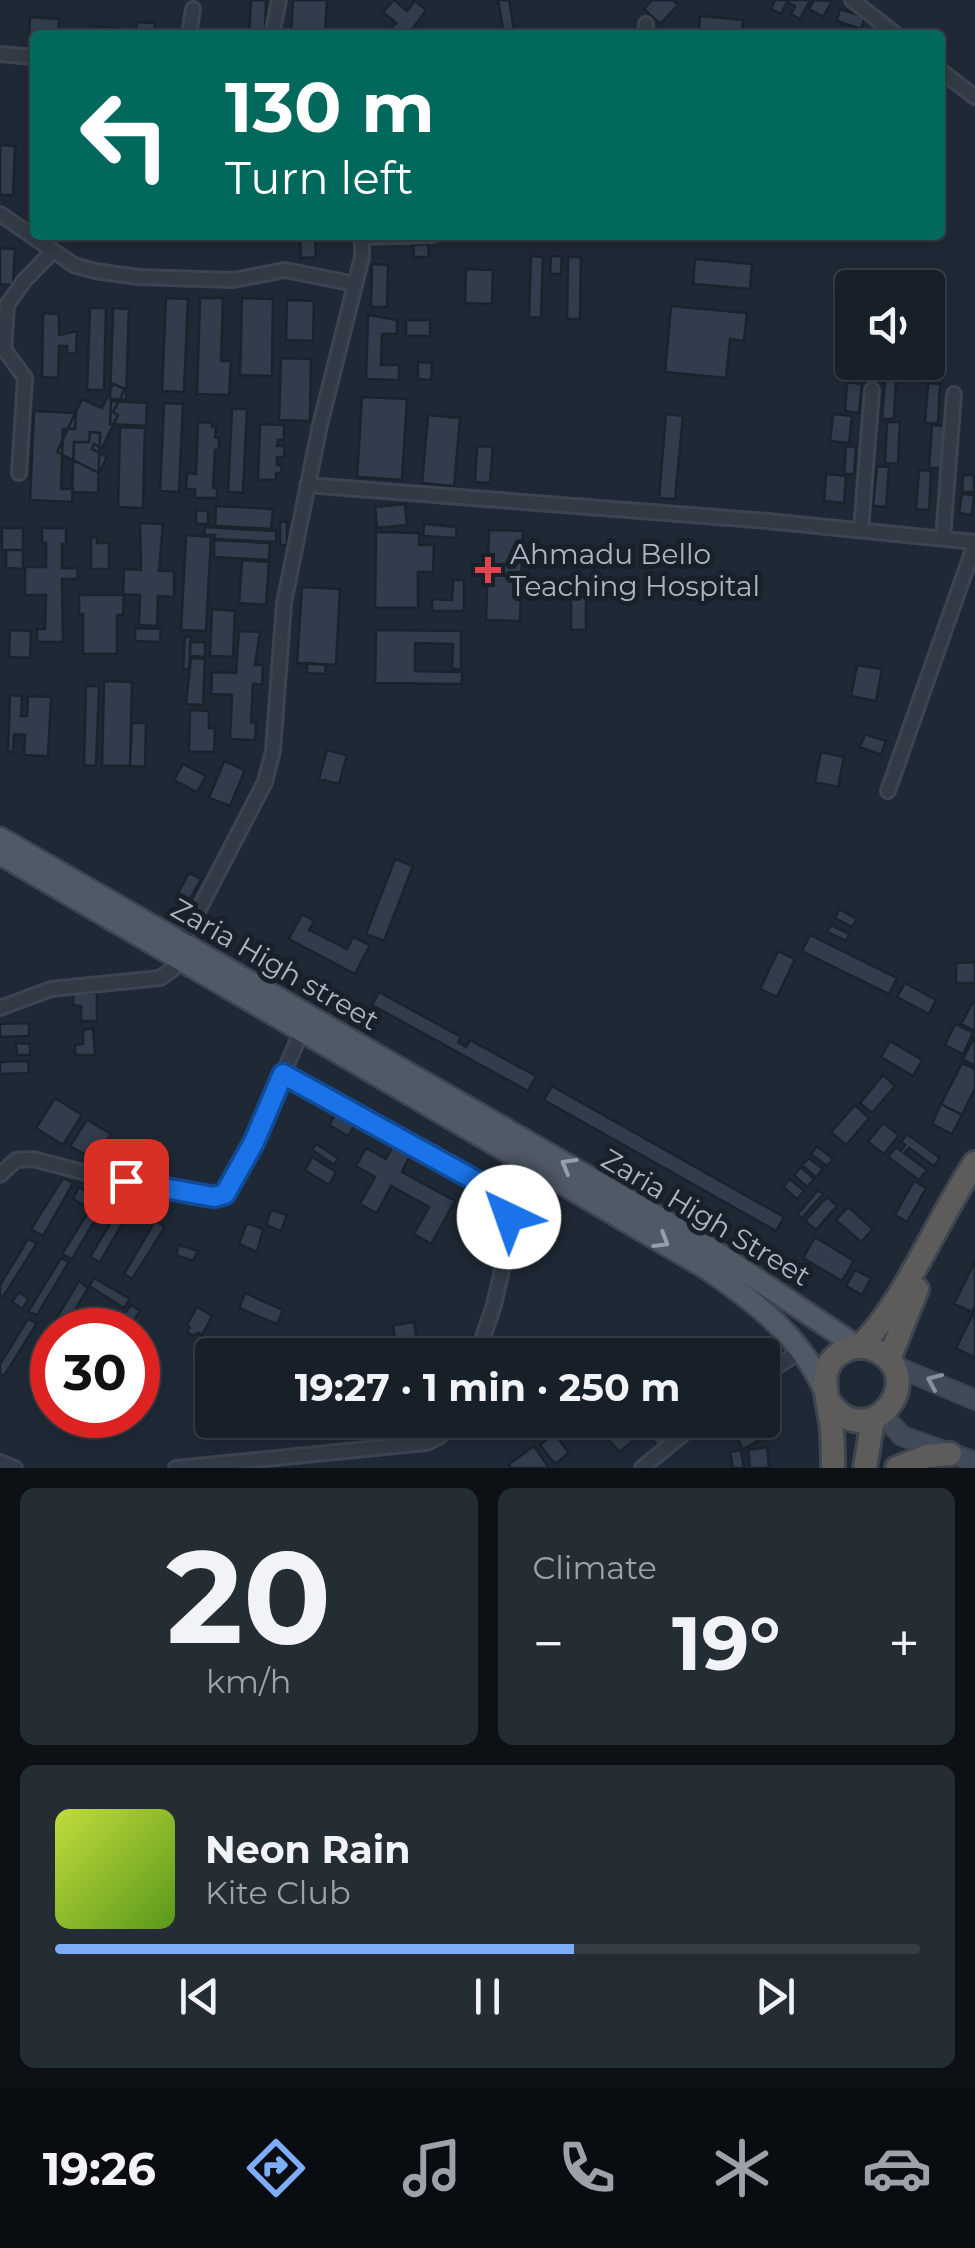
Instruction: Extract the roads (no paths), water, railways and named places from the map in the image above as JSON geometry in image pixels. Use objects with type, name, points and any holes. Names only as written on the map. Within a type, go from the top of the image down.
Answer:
[{"type":"highway","points":[[859,1347],[900,1294],[948,1203],[975,1164]]},
{"type":"highway","points":[[890,1362],[900,1326],[975,1164]]},
{"type":"highway","points":[[826,1396],[842,1416],[862,1421],[877,1416],[895,1397],[897,1375],[880,1352],[859,1347],[848,1349],[831,1362],[824,1382],[833,1468]]},
{"type":"highway","points":[[865,1468],[877,1416]]},
{"type":"highway","points":[[897,1468],[927,1456],[950,1454]]},
{"type":"main road","name":"Zaria High street","points":[[0,838],[302,1030],[520,1148]]},
{"type":"main road","name":"Zaria High street","points":[[0,854],[180,950],[520,1148]]},
{"type":"main road","name":"Zaria High Street","points":[[520,1148],[698,1240],[859,1347]]},
{"type":"main road","name":"Zaria High Street","points":[[520,1148],[736,1288],[802,1351],[826,1396]]},
{"type":"main road","points":[[890,1362],[975,1400]]},
{"type":"main road","points":[[877,1416],[902,1436],[975,1462]]},
{"type":"street","points":[[273,30],[279,0]]},
{"type":"street","points":[[860,2],[892,30]]},
{"type":"street","points":[[190,30],[193,9]]},
{"type":"street","points":[[0,54],[30,57]]},
{"type":"street","points":[[945,74],[975,97]]},
{"type":"street","points":[[0,214],[30,235]]},
{"type":"street","points":[[37,240],[84,268],[138,277],[232,280],[286,270],[355,284]]},
{"type":"street","points":[[0,1008],[51,989],[160,978],[173,970],[265,782],[273,751],[284,603],[307,485],[362,258],[362,240]]},
{"type":"street","points":[[19,473],[25,378],[4,349],[6,306],[53,251]]},
{"type":"street","points":[[861,530],[872,390]]},
{"type":"street","points":[[943,538],[954,394]]},
{"type":"street","points":[[307,485],[861,530],[975,543],[888,790]]},
{"type":"street","points":[[0,1175],[16,1160],[33,1160],[105,1178],[214,1197],[225,1194],[254,1142],[302,1030]]},
{"type":"street","points":[[283,1074],[494,1192],[504,1202],[511,1226],[483,1338]]},
{"type":"street","points":[[494,1192],[520,1148]]},
{"type":"street","points":[[780,1365],[802,1351]]},
{"type":"street","points":[[176,1468],[426,1443],[435,1438]]},
{"type":"street","points":[[642,1468],[678,1438]]},
{"type":"street","points":[[0,1462],[16,1468]]},
{"type":"place","name":"Ahmadu Bello Teaching Hospital","points":[[488,570]]}]
